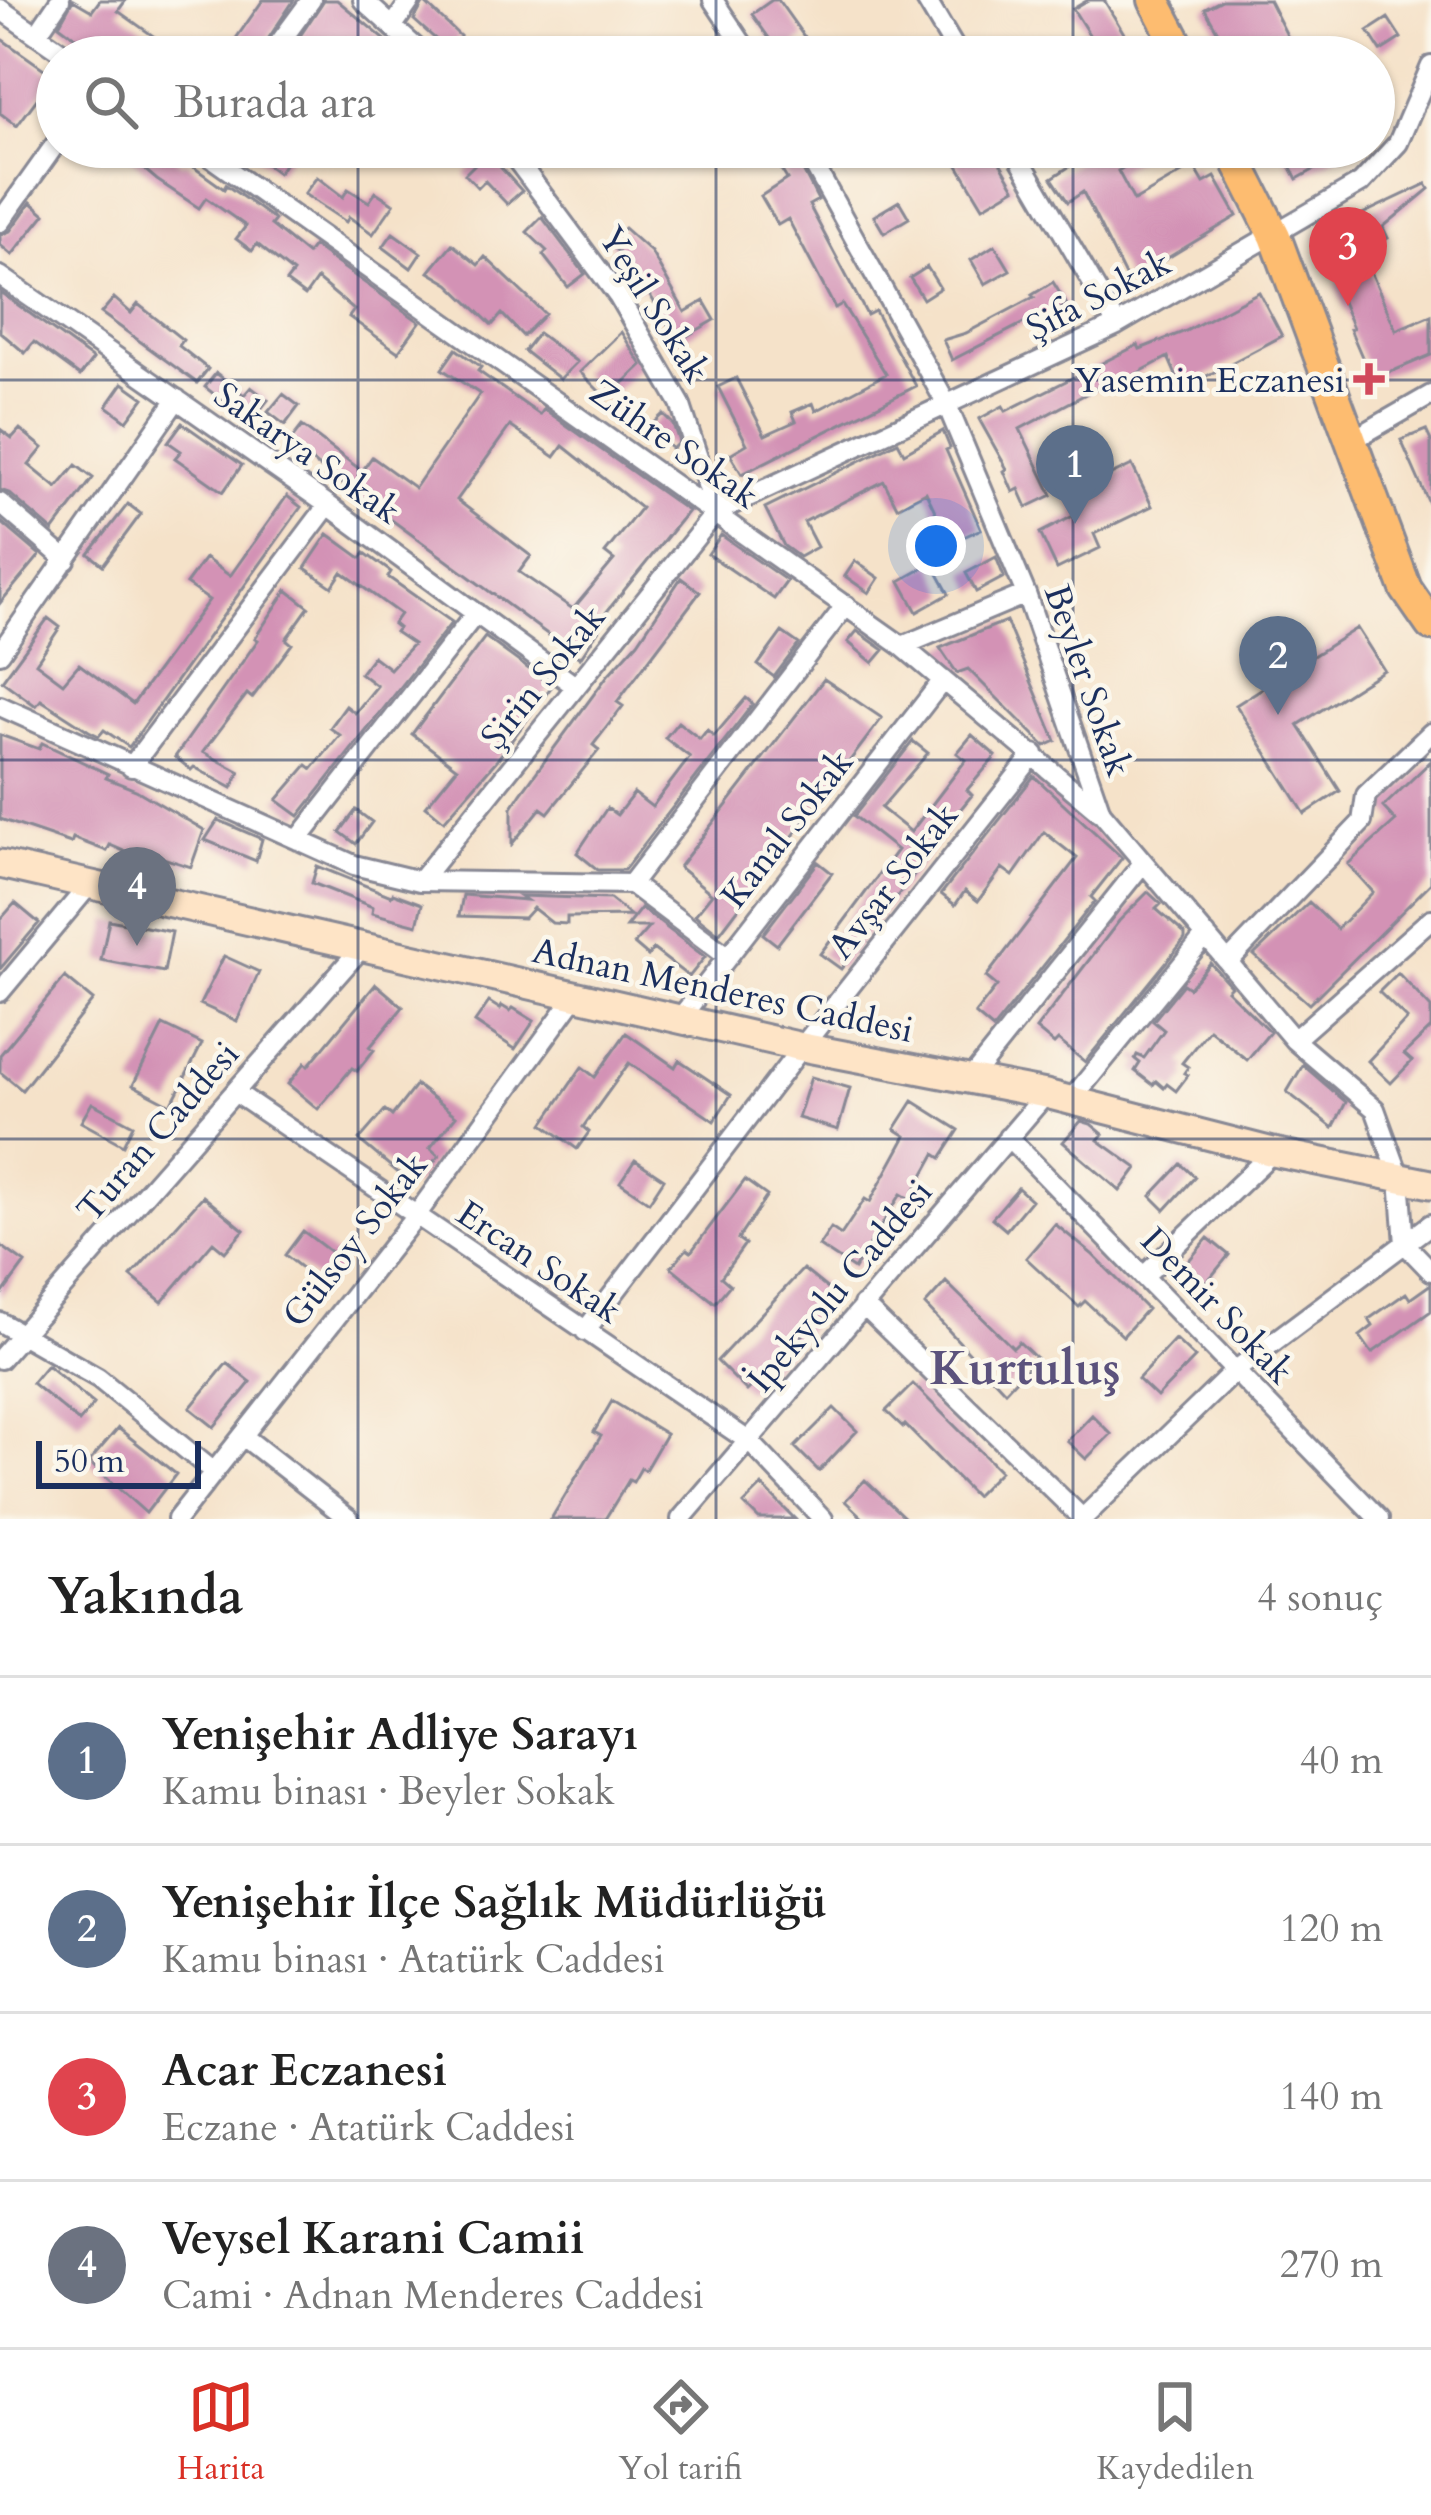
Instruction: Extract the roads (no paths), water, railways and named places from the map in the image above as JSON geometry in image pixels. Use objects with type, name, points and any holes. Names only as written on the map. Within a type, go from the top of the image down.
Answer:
[{"type":"main road","points":[[1154,0],[1173,36]]},
{"type":"main road","points":[[1241,168],[1275,236],[1406,589],[1431,625]]},
{"type":"street","points":[[37,34],[60,0]]},
{"type":"street","points":[[284,36],[311,0]]},
{"type":"street","points":[[363,0],[404,36]]},
{"type":"street","points":[[393,26],[411,0]]},
{"type":"street","points":[[713,0],[738,36]]},
{"type":"street","points":[[926,0],[947,36]]},
{"type":"street","points":[[0,9],[40,36]]},
{"type":"street","name":"Şifa Sokak","points":[[1395,146],[1431,67]]},
{"type":"street","points":[[0,221],[38,168]]},
{"type":"street","name":"Zühre Sokak","points":[[227,168],[902,646],[1101,812]]},
{"type":"street","name":"Yeşil Sokak","points":[[522,168],[618,296],[680,403],[716,512]]},
{"type":"street","name":"Beyler Sokak","points":[[816,168],[947,405],[1025,594],[1101,812],[1294,1040],[1376,1109],[1400,1178],[1405,1244]]},
{"type":"street","points":[[1025,168],[1118,325]]},
{"type":"street","name":"Şifa Sokak","points":[[716,512],[1118,325],[1275,236],[1361,183],[1375,168]]},
{"type":"street","name":"Sakarya Sokak","points":[[0,276],[328,505],[575,686]]},
{"type":"street","points":[[1351,441],[1431,395]]},
{"type":"street","points":[[0,652],[177,399]]},
{"type":"street","points":[[0,503],[66,560]]},
{"type":"street","points":[[131,767],[328,505]]},
{"type":"street","name":"Şirin Sokak","points":[[419,881],[716,512]]},
{"type":"street","points":[[902,646],[1025,594]]},
{"type":"street","points":[[631,884],[846,605]]},
{"type":"street","points":[[298,840],[476,613]]},
{"type":"street","name":"Kanal Sokak","points":[[681,1017],[943,680]]},
{"type":"street","points":[[0,706],[354,865],[419,881],[631,884],[728,957]]},
{"type":"street","points":[[1228,962],[1362,822],[1366,795],[1431,733]]},
{"type":"street","name":"Avşar Sokak","points":[[585,1331],[1034,754]]},
{"type":"street","points":[[971,1078],[1143,862]]},
{"type":"street","name":"Adnan Menderes Caddesi","points":[[0,864],[802,1047],[1059,1097],[1273,1152],[1431,1184]]},
{"type":"street","points":[[0,992],[90,884]]},
{"type":"street","points":[[1294,1040],[1431,920]]},
{"type":"street","name":"İpekyolu Caddesi","points":[[681,1519],[1008,1137],[1059,1097],[1205,935]]},
{"type":"street","name":"Turan Caddesi","points":[[0,1359],[363,946]]},
{"type":"street","name":"Gülsoy Sokak","points":[[177,1519],[416,1217],[577,994]]},
{"type":"street","name":"Ercan Sokak","points":[[235,1092],[750,1442],[823,1519]]},
{"type":"street","name":"Demir Sokak","points":[[1008,1137],[1379,1519]]},
{"type":"street","points":[[1144,1276],[1273,1152]]},
{"type":"street","points":[[863,1305],[1082,1519],[1236,1370],[1431,1224]]},
{"type":"street","points":[[1405,1244],[1431,1271]]},
{"type":"street","points":[[0,1322],[98,1378],[214,1472]]},
{"type":"street","points":[[243,1436],[349,1519]]},
{"type":"place","name":"Acar Eczanesi","points":[[1348,306]]},
{"type":"place","name":"Yasemin Eczanesi","points":[[1369,379]]},
{"type":"place","name":"Yenişehir Adliye Sarayı","points":[[1075,524]]},
{"type":"place","name":"Yenişehir İlçe Sağlık Müdürlüğü","points":[[1278,715]]},
{"type":"place","name":"Veysel Karani Camii","points":[[137,946]]},
{"type":"district","name":"Kurtuluş","points":[[1025,1367]]}]
